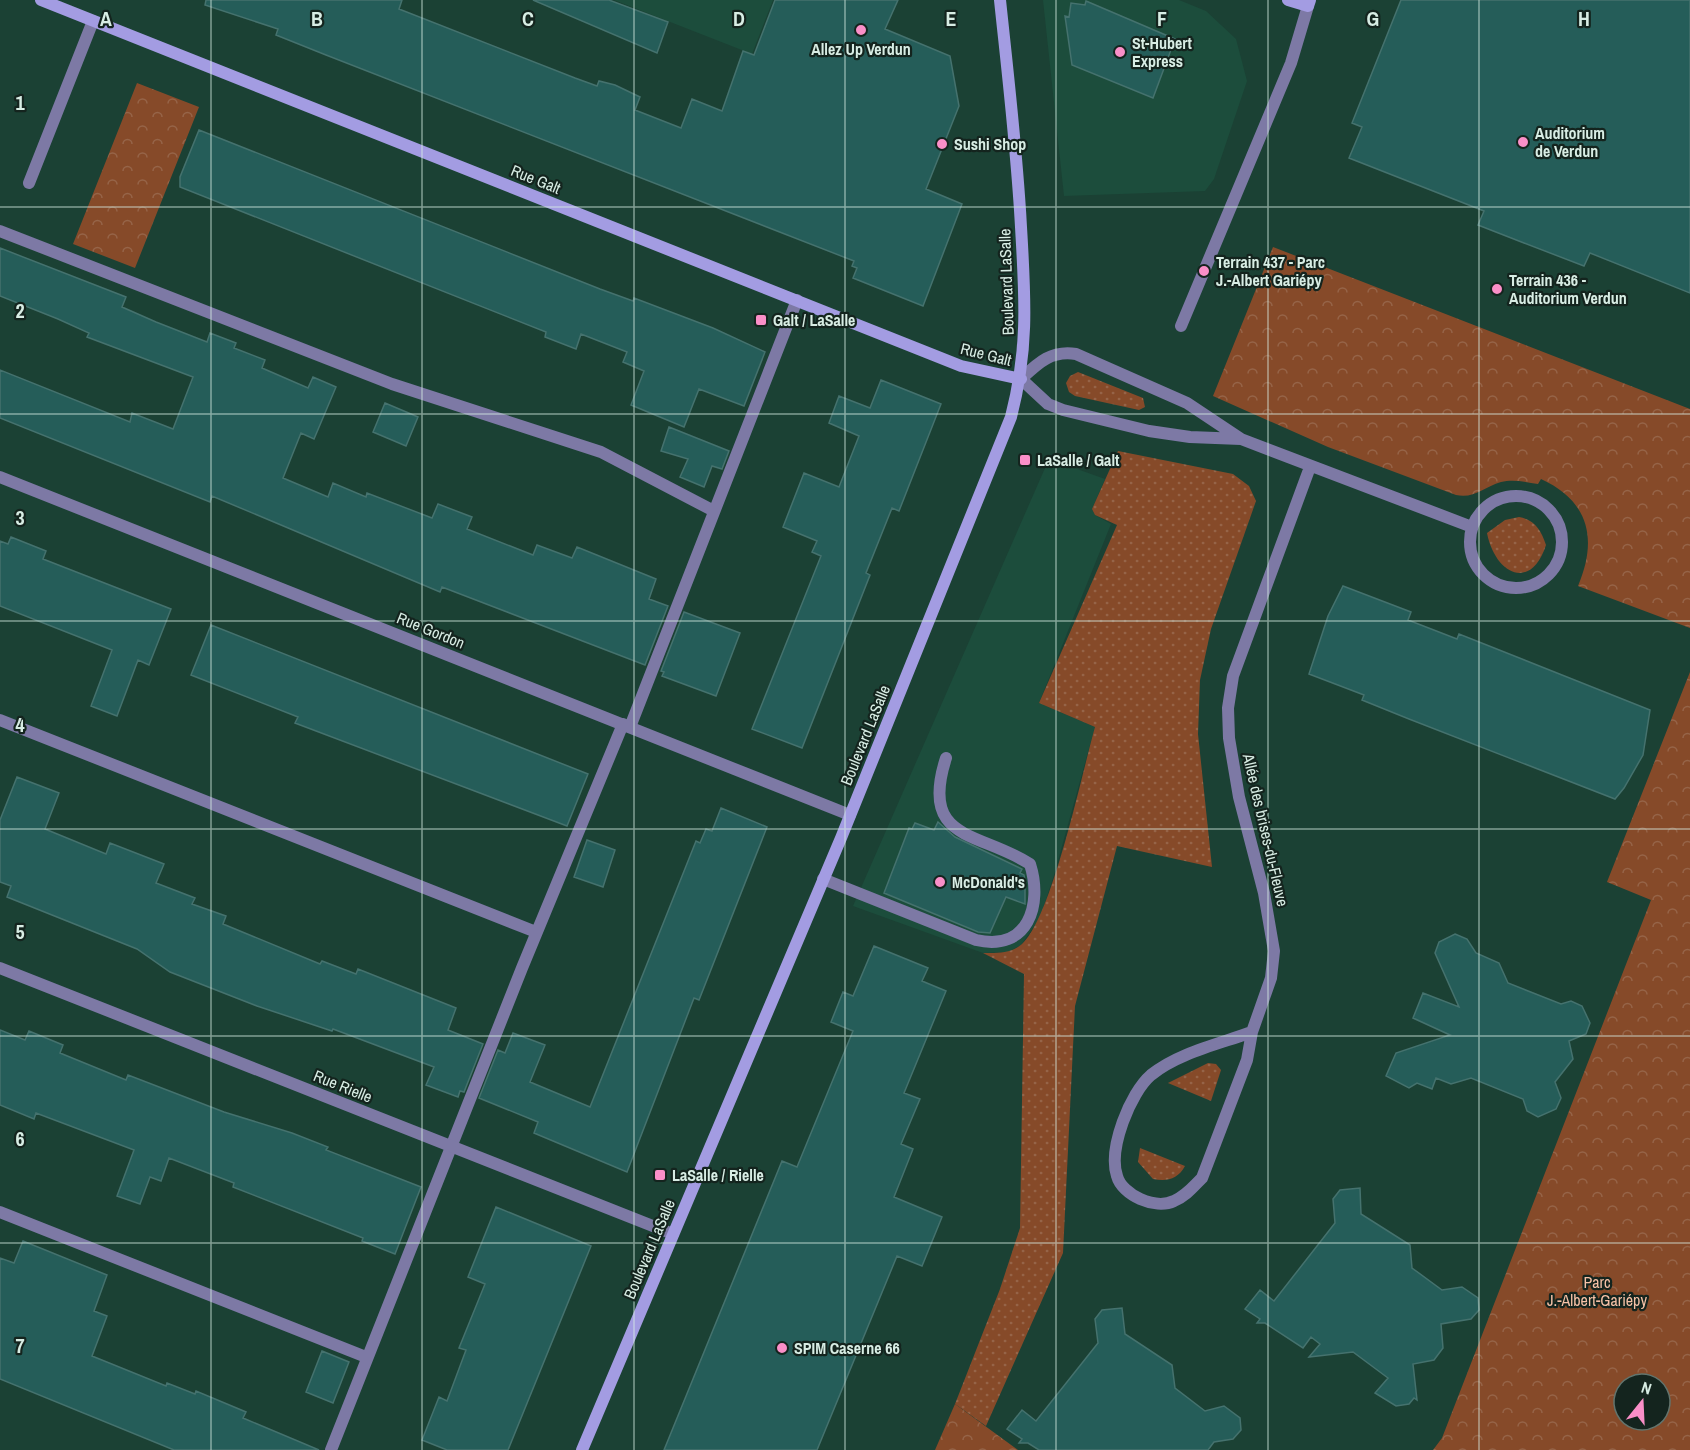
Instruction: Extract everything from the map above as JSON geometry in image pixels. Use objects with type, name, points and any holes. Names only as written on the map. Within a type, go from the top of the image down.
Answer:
[{"type":"main road","name":"Rue Galt","points":[[41,0],[961,366],[1021,379]]},
{"type":"main road","name":"Boulevard LaSalle","points":[[582,1450],[850,815],[1011,417],[1021,379],[1026,331],[1017,152],[1000,0]]},
{"type":"main road","points":[[1288,0],[1309,3]]},
{"type":"street","points":[[1181,326],[1287,73],[1309,3]]},
{"type":"street","points":[[29,183],[93,21]]},
{"type":"street","points":[[0,231],[392,384],[601,452],[714,511]]},
{"type":"street","points":[[331,1450],[536,932],[626,726],[797,300]]},
{"type":"street","name":"Rue Galt","points":[[1241,439],[1190,437],[1157,432],[1063,410],[1048,404],[1021,379],[1045,357],[1056,353],[1076,354],[1187,403],[1241,439],[1472,527]]},
{"type":"street","name":"Allée des brises-du-Fleuve","points":[[1252,1032],[1179,1058],[1152,1074],[1137,1089],[1123,1122],[1114,1157],[1117,1176],[1125,1190],[1145,1201],[1171,1203],[1188,1193],[1202,1178],[1247,1060],[1252,1032],[1271,978],[1274,951],[1264,893],[1239,797],[1229,738],[1228,708],[1233,676],[1310,467]]},
{"type":"street","name":"Rue Gordon","points":[[0,477],[850,815]]},
{"type":"street","points":[[1512,496],[1528,497],[1542,504],[1554,515],[1563,543],[1560,557],[1546,578],[1521,588],[1505,587],[1490,581],[1479,570],[1469,543],[1472,527],[1482,511],[1494,501],[1512,496]]},
{"type":"street","points":[[0,720],[536,932]]},
{"type":"street","points":[[823,879],[976,940],[988,943],[1005,941],[1016,936],[1036,899],[1036,882],[1030,864],[958,833],[946,819],[941,808],[939,785],[946,758]]},
{"type":"street","name":"Rue Rielle","points":[[0,968],[673,1234]]},
{"type":"street","points":[[0,1212],[366,1357]]},
{"type":"shaded area","points":[[614,0],[773,0],[752,54]]},
{"type":"shaded area","points":[[1043,0],[1179,0],[1206,11],[1236,39],[1247,81],[1214,179],[1205,191],[1064,196]]},
{"type":"shaded area","points":[[1049,459],[1105,479],[1092,509],[1095,515],[1111,524],[1039,703],[1095,727],[1040,918],[1021,945],[1008,952],[983,953],[853,906]]},
{"type":"green space","points":[[137,83],[199,107],[135,268],[73,244]]},
{"type":"green space","points":[[1273,247],[1690,409],[1690,628],[1578,586],[1587,553],[1588,537],[1585,523],[1570,498],[1541,479],[1538,484],[1506,481],[1474,494],[1456,495],[1328,447],[1213,396]]},
{"type":"green space","points":[[1078,372],[1143,398],[1145,407],[1139,410],[1075,396],[1069,392],[1066,383],[1070,376]]},
{"type":"green space","points":[[1118,451],[1233,474],[1249,486],[1256,501],[1211,629],[1200,680],[1198,734],[1212,867],[1117,846],[1075,1006],[1063,1253],[986,1426],[955,1404],[1000,1289],[1020,1228],[1024,974],[983,953],[1013,950],[1022,944],[1033,929],[1044,905],[1065,843],[1095,727],[1039,703],[1117,525],[1095,515],[1092,509]]},
{"type":"green space","points":[[1519,517],[1537,527],[1546,545],[1532,569],[1523,573],[1514,572],[1497,559],[1487,533],[1505,520]]},
{"type":"green space","name":"Parc J.-Albert-Gariépy","points":[[1690,672],[1690,1450],[1433,1450],[1442,1438],[1651,900],[1607,882]]},
{"type":"green space","points":[[1208,1063],[1216,1064],[1221,1070],[1211,1101],[1168,1083]]},
{"type":"green space","points":[[1140,1148],[1185,1166],[1179,1174],[1172,1178],[1153,1179],[1138,1162]]},
{"type":"green space","points":[[955,1404],[1018,1450],[935,1450]]},
{"type":"building","points":[[206,0],[402,0],[399,9],[597,86],[599,81],[615,85],[640,97],[635,110],[681,128],[692,99],[722,111],[743,51],[754,55],[775,0],[898,0],[885,29],[950,56],[959,106],[926,189],[962,204],[923,306],[853,278],[857,268],[852,266],[854,261],[276,35],[278,29],[205,5]]},
{"type":"building","points":[[533,0],[609,0],[668,22],[657,53]]},
{"type":"building","name":"Auditorium de Verdun","points":[[1401,0],[1690,0],[1690,293],[1590,253],[1584,266],[1478,225],[1484,211],[1349,158],[1362,127],[1352,123]]},
{"type":"building","name":"St-Hubert Express","points":[[1086,1],[1175,39],[1153,98],[1072,65],[1065,16],[1069,17],[1071,3],[1085,5]]},
{"type":"building","points":[[199,130],[600,289],[633,301],[634,298],[713,328],[765,352],[744,406],[699,389],[684,427],[631,405],[644,371],[623,362],[627,352],[581,334],[576,349],[545,337],[546,332],[180,187],[180,177]]},
{"type":"building","points":[[0,248],[126,297],[122,307],[156,322],[207,342],[210,333],[236,343],[234,348],[265,360],[262,368],[308,388],[313,377],[336,387],[314,439],[301,433],[283,478],[328,497],[333,483],[366,497],[367,493],[432,518],[438,504],[472,517],[467,529],[533,555],[537,545],[572,558],[577,547],[656,579],[649,599],[668,606],[645,665],[442,587],[440,592],[212,496],[210,502],[0,418],[0,370],[130,422],[132,413],[173,429],[193,377],[87,337],[89,333],[0,296]]},
{"type":"building","points":[[881,380],[941,404],[899,511],[892,508],[866,573],[870,575],[802,748],[752,729],[821,556],[812,552],[817,541],[783,527],[804,473],[839,487],[859,436],[829,423],[839,396],[870,408]]},
{"type":"building","points":[[385,403],[418,417],[406,446],[373,432]]},
{"type":"building","points":[[669,427],[729,451],[722,469],[712,466],[704,487],[680,477],[688,459],[661,451]]},
{"type":"building","points":[[11,537],[46,551],[43,559],[171,609],[149,665],[138,660],[117,716],[91,706],[112,650],[0,606],[0,541],[8,544]]},
{"type":"building","points":[[1343,586],[1411,612],[1408,620],[1457,639],[1459,634],[1650,710],[1643,755],[1624,788],[1615,799],[1362,700],[1364,695],[1309,674],[1328,616]]},
{"type":"building","points":[[684,612],[740,633],[716,696],[662,676],[664,672],[661,671]]},
{"type":"building","points":[[211,625],[588,774],[567,826],[295,723],[298,717],[191,675]]},
{"type":"building","points":[[17,777],[59,793],[45,829],[106,854],[110,843],[164,864],[156,883],[195,898],[192,904],[226,916],[223,924],[320,964],[322,961],[356,974],[358,969],[456,1008],[448,1030],[483,1044],[464,1092],[460,1091],[458,1097],[426,1085],[434,1067],[333,1029],[332,1031],[257,1006],[170,972],[137,949],[7,897],[11,886],[0,882],[0,820]]},
{"type":"building","points":[[721,808],[767,827],[699,1000],[694,998],[627,1172],[534,1133],[538,1122],[479,1098],[498,1050],[505,1053],[513,1033],[545,1045],[530,1082],[590,1107],[696,841],[700,843],[706,829],[712,831]]},
{"type":"building","points":[[938,822],[955,837],[1022,869],[1020,873],[1024,875],[1025,881],[1025,904],[1006,897],[990,933],[978,932],[884,893],[909,828],[912,829],[915,823],[934,830]]},
{"type":"building","points":[[587,840],[615,850],[603,887],[574,877]]},
{"type":"building","points":[[1455,934],[1467,939],[1476,953],[1499,963],[1508,983],[1561,1004],[1571,1001],[1582,1006],[1590,1023],[1586,1034],[1569,1041],[1573,1059],[1555,1082],[1561,1098],[1556,1109],[1538,1117],[1527,1111],[1523,1099],[1471,1078],[1451,1084],[1436,1078],[1432,1089],[1417,1083],[1409,1088],[1386,1076],[1396,1053],[1450,1035],[1413,1018],[1423,993],[1459,1007],[1435,953],[1439,942]]},
{"type":"building","name":"SPIM Caserne 66","points":[[874,946],[928,968],[922,981],[946,991],[904,1093],[920,1099],[901,1144],[913,1149],[894,1197],[942,1217],[922,1266],[897,1256],[817,1450],[664,1450],[782,1161],[797,1167],[853,1031],[831,1022],[843,992],[853,996]]},
{"type":"building","points":[[0,1030],[25,1040],[29,1031],[63,1045],[60,1053],[126,1080],[128,1075],[224,1112],[292,1133],[328,1147],[326,1150],[421,1187],[395,1254],[362,1241],[363,1238],[233,1187],[234,1183],[169,1158],[161,1181],[150,1177],[140,1204],[117,1196],[134,1150],[36,1113],[34,1119],[0,1105]]},
{"type":"building","points":[[1360,1188],[1361,1214],[1410,1245],[1412,1268],[1442,1290],[1462,1287],[1478,1298],[1479,1310],[1471,1319],[1441,1324],[1443,1348],[1434,1360],[1413,1364],[1417,1400],[1414,1398],[1409,1404],[1396,1406],[1375,1393],[1388,1378],[1353,1352],[1309,1357],[1320,1344],[1311,1337],[1303,1348],[1265,1323],[1257,1323],[1260,1319],[1245,1309],[1260,1290],[1274,1301],[1335,1223],[1333,1199],[1340,1190]]},
{"type":"building","points":[[496,1207],[591,1246],[508,1450],[447,1450],[422,1440],[439,1397],[447,1401],[466,1350],[459,1348],[485,1284],[468,1277]]},
{"type":"building","points":[[23,1241],[107,1275],[94,1311],[107,1316],[92,1356],[166,1386],[167,1383],[195,1394],[196,1391],[246,1412],[243,1418],[319,1450],[174,1450],[0,1379],[0,1258],[14,1263]]},
{"type":"building","points":[[1122,1308],[1125,1334],[1172,1365],[1175,1388],[1205,1411],[1224,1406],[1240,1418],[1241,1430],[1233,1439],[1214,1442],[1208,1450],[1039,1450],[1028,1443],[1019,1443],[1022,1439],[1007,1429],[1022,1410],[1036,1421],[1098,1343],[1095,1319],[1102,1310]]},
{"type":"building","points":[[322,1351],[349,1362],[333,1403],[306,1392]]},
{"type":"place","name":"Allez Up Verdun","points":[[861,30]]},
{"type":"place","name":"St-Hubert Express","points":[[1120,52]]},
{"type":"place","name":"Auditorium de Verdun","points":[[1523,142]]},
{"type":"place","name":"Sushi Shop","points":[[942,144]]},
{"type":"place","name":"Terrain 437 - Parc J.-Albert Gariépy","points":[[1204,271]]},
{"type":"place","name":"Terrain 436 - Auditorium Verdun","points":[[1497,289]]},
{"type":"place","name":"Galt / LaSalle","points":[[761,320]]},
{"type":"place","name":"LaSalle / Galt","points":[[1025,460]]},
{"type":"place","name":"McDonald's","points":[[940,882]]},
{"type":"place","name":"LaSalle / Rielle","points":[[660,1175]]},
{"type":"place","name":"SPIM Caserne 66","points":[[782,1348]]}]
